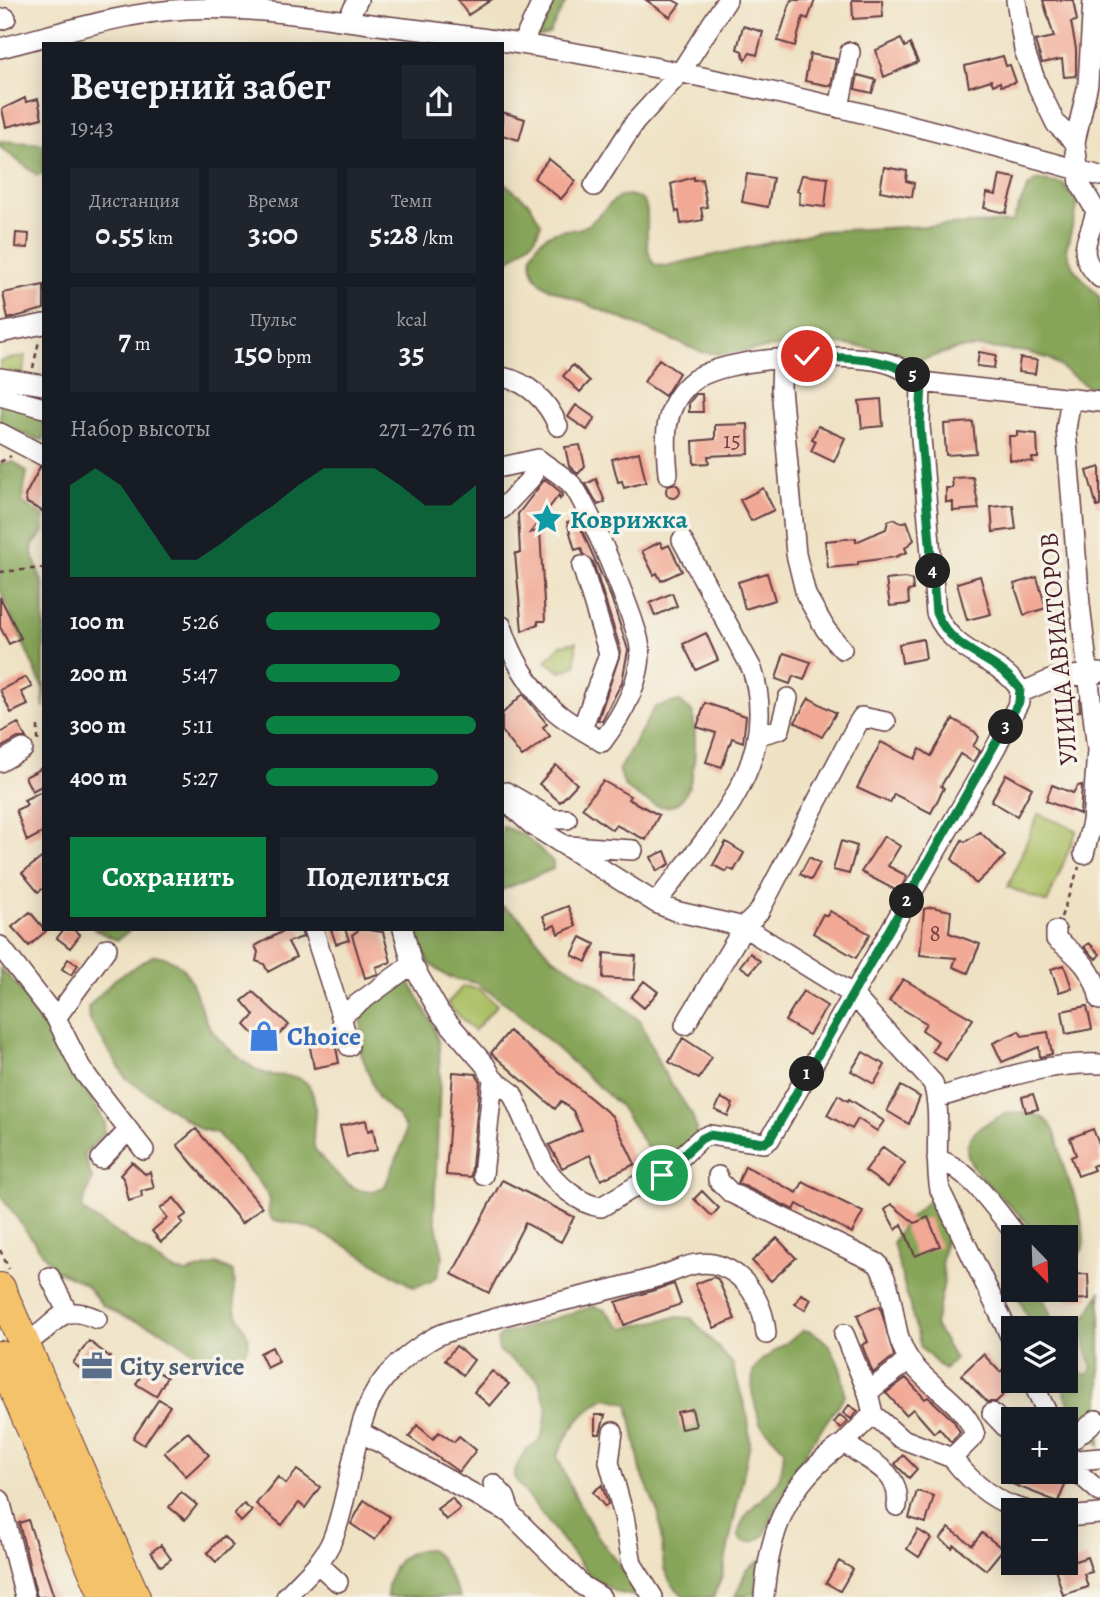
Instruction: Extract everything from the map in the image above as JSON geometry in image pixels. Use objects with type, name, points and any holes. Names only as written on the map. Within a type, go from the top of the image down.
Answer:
[{"type":"highway","points":[[0,1288],[12,1349],[105,1597]]},
{"type":"highway","points":[[12,1349],[135,1597]]},
{"type":"street","points":[[347,20],[358,0]]},
{"type":"street","points":[[522,44],[543,0]]},
{"type":"street","points":[[594,186],[635,122],[680,73],[727,0]]},
{"type":"street","points":[[1016,0],[1024,50],[1038,87],[1056,124],[1075,142]]},
{"type":"street","points":[[1093,0],[1088,84],[1075,142],[1077,169],[1086,197],[1098,212],[1084,254],[1088,267],[1100,278]]},
{"type":"street","points":[[0,48],[91,26],[186,9],[273,12],[347,20],[522,44],[680,73],[839,108],[1100,176]]},
{"type":"street","points":[[839,108],[850,52]]},
{"type":"street","points":[[5,332],[42,333]]},
{"type":"street","points":[[668,474],[665,426],[688,384],[711,370],[726,366],[807,356],[884,362],[922,382],[1100,402]]},
{"type":"street","points":[[782,359],[781,388],[796,554],[806,595],[826,630],[842,649]]},
{"type":"street","points":[[0,378],[42,385]]},
{"type":"street","points":[[504,378],[516,381],[542,398],[558,426]]},
{"type":"street","points":[[404,931],[412,964],[440,1013],[485,1065],[493,1079],[512,1093],[518,1102],[535,1150],[552,1178],[592,1206],[600,1207],[648,1179],[662,1175],[701,1139],[709,1135],[764,1143],[770,1139],[1019,702],[1020,693],[1010,676],[969,652],[944,632],[936,613],[920,426],[922,382]]},
{"type":"street","points":[[0,396],[42,407]]},
{"type":"street","name":"УЛИЦА АВИАТОРОВ","points":[[1072,398],[1066,429],[1080,604],[1095,673],[1097,750],[1093,822],[1084,854]]},
{"type":"street","points":[[0,433],[42,455]]},
{"type":"street","points":[[504,467],[538,459],[573,486],[608,554],[640,648],[634,681],[620,718],[602,742],[555,711],[522,670],[504,633]]},
{"type":"street","points":[[504,507],[534,476]]},
{"type":"street","points":[[656,903],[675,881],[747,776],[759,735],[760,690],[752,669],[682,540]]},
{"type":"street","points":[[582,566],[609,654],[582,729]]},
{"type":"street","points":[[1020,693],[1038,683],[1095,673]]},
{"type":"street","points":[[759,735],[780,729],[788,698]]},
{"type":"street","points":[[685,1025],[744,927],[759,912],[862,717],[886,722]]},
{"type":"street","points":[[0,762],[23,749]]},
{"type":"street","points":[[954,800],[969,773],[979,776]]},
{"type":"street","points":[[504,799],[553,819],[567,819]]},
{"type":"street","points":[[504,799],[532,825],[656,903],[675,911],[744,927],[852,994],[933,1083],[937,1098],[940,1190],[1001,1317]]},
{"type":"street","points":[[568,847],[576,845],[633,850]]},
{"type":"street","points":[[314,931],[349,1045]]},
{"type":"street","points":[[1056,931],[1056,939],[1088,967],[1097,981],[1100,1000]]},
{"type":"street","points":[[0,946],[56,1018],[82,1070],[127,1132],[144,1150]]},
{"type":"street","points":[[56,1018],[107,948]]},
{"type":"street","points":[[341,1016],[412,964]]},
{"type":"street","points":[[937,1098],[1033,1070],[1070,1063],[1100,1064]]},
{"type":"street","points":[[483,1175],[493,1079]]},
{"type":"street","points":[[101,1159],[127,1132]]},
{"type":"street","points":[[937,1159],[949,1164],[978,1190],[1008,1225]]},
{"type":"street","points":[[718,1176],[718,1180],[731,1193],[877,1263],[886,1275],[908,1359],[973,1427],[975,1435],[972,1441],[951,1458]]},
{"type":"street","points":[[286,1597],[318,1564],[333,1539],[360,1432],[384,1378],[421,1346],[463,1328],[548,1303],[594,1295],[699,1262],[728,1269],[755,1294],[764,1313],[766,1334]]},
{"type":"street","points":[[50,1277],[68,1313]]},
{"type":"street","points":[[12,1349],[42,1335],[57,1318],[68,1313],[76,1311],[97,1319]]},
{"type":"street","points":[[844,1334],[868,1394],[873,1415],[900,1438],[951,1458],[975,1484],[1001,1502]]},
{"type":"street","points":[[868,1394],[877,1384],[895,1374],[908,1359]]},
{"type":"street","points":[[992,1413],[1001,1422]]},
{"type":"street","points":[[764,1597],[771,1544],[783,1509],[803,1479],[873,1415]]},
{"type":"street","points":[[1078,1435],[1096,1420]]},
{"type":"street","points":[[360,1432],[511,1514],[583,1586],[601,1597]]},
{"type":"street","points":[[613,1432],[609,1462],[624,1516],[632,1564],[653,1597]]},
{"type":"street","points":[[844,1443],[893,1479],[899,1492],[897,1506]]},
{"type":"street","points":[[1078,1460],[1100,1458]]},
{"type":"street","points":[[1078,1472],[1100,1492]]},
{"type":"street","points":[[493,1484],[505,1497],[511,1514]]},
{"type":"street","points":[[0,1500],[25,1597]]},
{"type":"street","points":[[1078,1516],[1100,1514]]},
{"type":"street","points":[[318,1564],[338,1582]]},
{"type":"path","points":[[33,365],[42,333]]},
{"type":"path","points":[[0,462],[9,459],[16,451]]},
{"type":"path","points":[[0,572],[42,568]]},
{"type":"path","points":[[1056,931],[1084,854]]},
{"type":"green space","points":[[548,0],[567,0],[549,34],[538,37],[535,35]]},
{"type":"green space","points":[[0,141],[42,144],[42,174],[37,175],[0,147]]},
{"type":"green space","points":[[1036,180],[1063,184],[1078,204],[1066,250],[1074,269],[1100,298],[1100,390],[1085,385],[1050,359],[1027,352],[979,347],[957,349],[921,360],[871,348],[819,342],[721,354],[701,352],[546,287],[534,274],[532,266],[534,251],[544,238],[557,231],[584,227],[612,202],[625,195],[642,200],[645,205],[650,257],[655,265],[665,266],[822,231],[1012,222],[1028,187]]},
{"type":"green space","points":[[504,183],[530,204],[541,224],[535,238],[504,265]]},
{"type":"green space","points":[[25,356],[23,373],[0,372],[0,361]]},
{"type":"green space","points":[[0,402],[42,413],[42,440],[32,438],[0,423]]},
{"type":"green space","points":[[14,462],[27,472],[22,502],[42,516],[42,534],[33,545],[32,553],[42,582],[42,686],[0,590],[0,463]]},
{"type":"green space","points":[[576,642],[576,665],[561,672],[546,661],[561,645]]},
{"type":"green space","points":[[679,701],[693,713],[693,772],[682,799],[672,806],[658,806],[625,787],[619,769],[655,707]]},
{"type":"green space","points":[[1038,814],[1077,830],[1047,903],[1008,887]]},
{"type":"green space","points":[[504,827],[524,835],[553,862],[553,869],[504,889]]},
{"type":"green space","points":[[504,907],[518,916],[551,956],[599,986],[641,1022],[661,1068],[692,1115],[696,1128],[694,1148],[664,1165],[646,1146],[620,1106],[511,1007],[476,983],[448,977],[429,963],[413,931],[504,931]]},
{"type":"green space","points":[[97,931],[128,931],[117,940]]},
{"type":"green space","points":[[154,955],[170,959],[181,967],[194,988],[210,1027],[236,1055],[265,1073],[293,1077],[307,1083],[315,1104],[313,1139],[316,1151],[345,1182],[359,1190],[367,1191],[385,1186],[404,1141],[405,1128],[398,1116],[378,1098],[361,1053],[362,1018],[367,1006],[403,982],[410,982],[432,1023],[439,1044],[434,1215],[443,1256],[437,1276],[430,1282],[414,1287],[327,1236],[309,1228],[273,1221],[268,1213],[270,1200],[263,1187],[217,1133],[200,1129],[126,1078],[90,1021],[88,1007],[115,979]]},
{"type":"green space","points":[[0,968],[33,1002],[105,1122],[104,1133],[84,1154],[92,1179],[83,1211],[175,1271],[187,1273],[217,1264],[233,1272],[235,1310],[249,1338],[246,1350],[235,1362],[217,1367],[161,1330],[122,1316],[102,1305],[85,1284],[54,1269],[0,1195]]},
{"type":"green space","points":[[463,986],[479,989],[497,1005],[474,1031],[447,1004]]},
{"type":"green space","points":[[1010,1112],[1030,1114],[1047,1121],[1055,1132],[1083,1228],[1084,1241],[1078,1254],[1078,1225],[1029,1225],[989,1185],[970,1161],[967,1151],[969,1141],[976,1131]]},
{"type":"green space","points":[[931,1198],[946,1233],[942,1261],[944,1282],[935,1325],[955,1359],[944,1370],[921,1348],[893,1243],[904,1223]]},
{"type":"green space","points":[[1100,1293],[1100,1446],[1078,1417],[1078,1407],[1071,1407],[1065,1393],[1078,1393],[1078,1372],[1088,1374],[1092,1368],[1080,1327]]},
{"type":"green space","points":[[1021,1302],[1045,1302],[1051,1316],[1027,1316]]},
{"type":"green space","points":[[594,1306],[605,1310],[623,1328],[676,1317],[691,1318],[732,1363],[748,1418],[750,1443],[722,1577],[713,1597],[685,1597],[672,1585],[664,1569],[659,1515],[641,1471],[628,1403],[606,1398],[597,1403],[577,1422],[557,1456],[594,1530],[640,1592],[634,1596],[616,1592],[588,1574],[515,1479],[515,1470],[526,1449],[539,1442],[547,1407],[538,1379],[499,1351],[497,1340],[501,1335]]},
{"type":"green space","points":[[804,1330],[822,1339],[835,1355],[845,1395],[808,1448],[776,1507],[765,1535],[753,1542],[742,1542],[738,1535],[746,1515],[777,1482],[782,1470],[784,1449],[760,1424],[752,1392],[753,1372],[761,1361]]},
{"type":"green space","points":[[429,1549],[440,1558],[460,1597],[387,1597],[390,1578],[397,1563],[410,1553]]},
{"type":"green space","points":[[759,1561],[756,1594],[735,1597],[746,1571]]},
{"type":"building","points":[[458,0],[491,0],[468,15]]},
{"type":"building","points":[[646,0],[673,0],[680,4],[670,17]]},
{"type":"building","points":[[791,0],[815,0],[808,19],[803,17],[795,46],[778,41]]},
{"type":"building","points":[[852,0],[882,0],[883,17],[853,19]]},
{"type":"building","points":[[1043,0],[1073,0],[1077,21],[1071,22],[1076,49],[1076,76],[1064,77],[1062,59],[1042,63],[1035,41],[1054,37]]},
{"type":"building","points":[[743,26],[763,32],[757,55],[750,53],[745,60],[742,51],[737,49]]},
{"type":"building","points":[[901,39],[905,47],[910,44],[918,62],[884,77],[876,50]]},
{"type":"building","points":[[810,54],[836,59],[831,86],[805,81]]},
{"type":"building","points":[[1003,56],[1006,66],[1010,65],[1016,82],[1001,86],[1000,82],[993,85],[991,80],[969,87],[965,66]]},
{"type":"building","points":[[858,75],[876,80],[872,93],[855,89]]},
{"type":"building","points":[[25,98],[26,102],[38,99],[42,118],[6,127],[2,109]]},
{"type":"building","points":[[504,113],[525,119],[519,140],[504,136]]},
{"type":"building","points":[[549,159],[576,181],[561,199],[534,178]]},
{"type":"building","points":[[884,167],[907,171],[906,181],[914,183],[912,197],[880,191]]},
{"type":"building","points":[[747,174],[773,178],[768,207],[742,202]]},
{"type":"building","points":[[802,175],[828,178],[825,207],[799,204],[800,192],[797,191]]},
{"type":"building","points":[[1000,175],[1016,178],[1006,213],[984,208],[987,193],[996,195]]},
{"type":"building","points":[[694,177],[694,180],[702,179],[707,207],[701,208],[703,220],[681,224],[671,184]]},
{"type":"building","points":[[16,233],[29,234],[28,248],[15,247]]},
{"type":"building","points":[[42,285],[42,310],[8,319],[3,293]]},
{"type":"building","points":[[979,352],[996,355],[994,368],[977,366]]},
{"type":"building","points":[[1020,358],[1037,360],[1035,374],[1018,372]]},
{"type":"building","points":[[659,359],[679,373],[665,396],[644,382]]},
{"type":"building","points":[[573,365],[590,381],[580,392],[563,376]]},
{"type":"building","points":[[696,394],[702,394],[703,412],[689,412],[689,403]]},
{"type":"building","points":[[881,399],[883,426],[862,428],[859,401]]},
{"type":"building","points":[[576,405],[595,418],[587,430],[568,417]]},
{"type":"building","points":[[973,422],[976,453],[946,455],[944,424]]},
{"type":"building","points":[[748,424],[749,454],[708,456],[709,463],[694,464],[693,441],[715,439],[715,425]]},
{"type":"building","points":[[818,426],[845,438],[834,462],[811,451],[816,441],[812,439]]},
{"type":"building","points":[[1017,432],[1037,434],[1038,458],[1032,458],[1033,462],[1010,460],[1009,436],[1017,436]]},
{"type":"building","points":[[580,445],[585,466],[578,474],[569,466],[565,447]]},
{"type":"building","points":[[639,452],[646,482],[624,488],[622,481],[618,482],[612,459]]},
{"type":"building","points":[[1100,467],[1100,506],[1097,507],[1087,471]]},
{"type":"building","points":[[42,468],[42,511],[27,503],[25,496]]},
{"type":"building","points":[[973,477],[979,509],[953,511],[953,502],[946,502],[946,488],[953,488],[952,478]]},
{"type":"building","points":[[545,479],[563,494],[560,499],[559,495],[530,533],[540,530],[545,621],[538,621],[538,624],[522,631],[515,553],[520,553],[518,514]]},
{"type":"building","points":[[596,479],[605,502],[598,505],[586,484]]},
{"type":"building","points":[[670,484],[676,484],[680,491],[676,498],[670,498],[666,494],[666,488]]},
{"type":"building","points":[[763,488],[774,510],[751,521],[740,500]]},
{"type":"building","points":[[1013,505],[1016,529],[993,532],[991,507]]},
{"type":"building","points":[[577,519],[611,597],[628,650],[622,682],[602,721],[598,720],[621,651],[593,562],[583,554],[581,548],[575,550],[567,522]]},
{"type":"building","points":[[894,519],[901,523],[907,521],[914,540],[905,548],[907,552],[895,557],[858,562],[858,565],[828,568],[825,541],[856,538],[856,542],[886,529],[888,521]]},
{"type":"building","points":[[660,542],[663,548],[669,545],[682,571],[661,581],[657,573],[654,575],[642,551]]},
{"type":"building","points":[[767,573],[775,600],[745,609],[738,582]]},
{"type":"building","points":[[980,576],[991,614],[967,620],[957,583]]},
{"type":"building","points":[[1037,577],[1046,608],[1024,615],[1014,584]]},
{"type":"building","points":[[886,580],[912,580],[913,590],[908,591],[909,604],[890,606]]},
{"type":"building","points":[[672,593],[677,606],[655,616],[650,603]]},
{"type":"building","points":[[0,597],[21,638],[9,644],[0,627]]},
{"type":"building","points":[[706,633],[718,660],[696,670],[683,644]]},
{"type":"building","points":[[923,639],[926,658],[902,663],[899,644]]},
{"type":"building","points":[[784,653],[811,662],[804,680],[793,676],[790,684],[776,679]]},
{"type":"building","points":[[26,677],[32,687],[21,692],[28,705],[11,713],[0,690]]},
{"type":"building","points":[[523,694],[547,724],[543,727],[550,736],[522,757],[504,734],[504,712]]},
{"type":"building","points":[[809,698],[836,713],[822,737],[795,722]]},
{"type":"building","points":[[1068,698],[1079,698],[1080,711],[1068,712]]},
{"type":"building","points":[[705,703],[746,716],[743,742],[732,738],[722,767],[706,762],[716,733],[697,727]]},
{"type":"building","points":[[953,719],[975,732],[979,737],[973,746],[980,751],[973,762],[960,754],[941,786],[944,788],[931,813],[894,794],[890,803],[857,788],[881,742],[915,759],[920,749],[931,756]]},
{"type":"building","points":[[18,723],[26,738],[18,738],[0,748],[0,733]]},
{"type":"building","points":[[556,765],[577,784],[560,802],[539,784]]},
{"type":"building","points":[[42,768],[42,786],[32,791],[25,777]]},
{"type":"building","points":[[1006,774],[1032,788],[1017,816],[991,801]]},
{"type":"building","points":[[603,781],[630,796],[628,799],[659,815],[646,840],[616,825],[612,830],[582,808]]},
{"type":"building","points":[[1052,785],[1073,793],[1082,785],[1080,814],[1046,801]]},
{"type":"building","points":[[42,791],[42,833],[27,841],[16,810],[27,805],[24,800]]},
{"type":"building","points":[[980,832],[1005,856],[976,884],[952,859],[962,840],[965,842]]},
{"type":"building","points":[[884,836],[900,846],[888,866],[907,876],[899,892],[861,872]]},
{"type":"building","points":[[841,841],[857,846],[849,874],[833,870]]},
{"type":"building","points":[[726,842],[744,853],[734,871],[728,868],[726,872],[713,865]]},
{"type":"building","points":[[665,851],[670,864],[657,871],[651,857]]},
{"type":"building","points":[[809,857],[820,863],[811,880],[800,874]]},
{"type":"building","points":[[42,858],[42,889],[38,892],[22,873]]},
{"type":"building","points":[[568,906],[576,926],[558,934],[555,925],[548,928],[543,916]]},
{"type":"building","points":[[932,907],[951,911],[949,933],[980,944],[968,973],[953,967],[956,958],[920,955],[924,909]]},
{"type":"building","points":[[830,911],[870,934],[856,958],[813,933],[823,914],[827,916]]},
{"type":"building","points":[[30,912],[42,926],[42,931],[46,931],[29,946],[12,927]]},
{"type":"building","points":[[62,931],[75,931],[80,935],[70,948],[57,938]]},
{"type":"building","points":[[283,931],[302,931],[303,937],[288,942],[296,957],[268,972],[264,964],[256,961],[258,952],[255,946]]},
{"type":"building","points":[[332,931],[346,931],[349,940],[336,944]]},
{"type":"building","points":[[357,931],[383,932],[391,962],[376,967],[378,974],[365,978],[352,935]]},
{"type":"building","points":[[581,937],[595,944],[586,962],[572,955]]},
{"type":"building","points":[[1089,943],[1100,954],[1096,959],[1084,947]]},
{"type":"building","points":[[604,953],[636,956],[634,980],[603,978]]},
{"type":"building","points":[[750,953],[760,961],[750,973],[740,966]]},
{"type":"building","points":[[68,959],[78,965],[71,975],[62,969]]},
{"type":"building","points":[[1064,965],[1072,988],[1059,992],[1051,969]]},
{"type":"building","points":[[903,979],[973,1019],[946,1060],[932,1051],[938,1041],[922,1030],[926,1023],[889,1001]]},
{"type":"building","points":[[644,981],[658,992],[644,1008],[631,997]]},
{"type":"building","points":[[803,991],[827,1006],[809,1035],[785,1021]]},
{"type":"building","points":[[253,992],[289,1025],[266,1047],[245,1025],[254,1015],[242,1001]]},
{"type":"building","points":[[1087,1006],[1092,1029],[1066,1034],[1062,1011]]},
{"type":"building","points":[[509,1031],[612,1116],[635,1164],[601,1180],[590,1155],[562,1168],[549,1145],[582,1130],[573,1111],[561,1101],[555,1109],[491,1053]]},
{"type":"building","points":[[1019,1031],[1022,1036],[1048,1032],[1052,1054],[1040,1057],[1039,1047],[1002,1062],[993,1043]]},
{"type":"building","points":[[334,1037],[339,1063],[314,1068],[309,1042]]},
{"type":"building","points":[[683,1038],[712,1057],[699,1079],[669,1062]]},
{"type":"building","points":[[863,1052],[885,1065],[874,1084],[851,1071]]},
{"type":"building","points":[[453,1072],[476,1074],[480,1082],[471,1177],[446,1175]]},
{"type":"building","points":[[901,1086],[920,1097],[909,1124],[887,1111]]},
{"type":"building","points":[[1033,1094],[1038,1109],[1026,1112],[1022,1097]]},
{"type":"building","points":[[838,1095],[884,1121],[877,1131],[858,1119],[852,1129],[827,1115]]},
{"type":"building","points":[[721,1098],[733,1104],[728,1116],[715,1110]]},
{"type":"building","points":[[366,1120],[368,1131],[373,1129],[377,1150],[347,1157],[340,1126]]},
{"type":"building","points":[[196,1129],[262,1207],[242,1223],[177,1145]]},
{"type":"building","points":[[1093,1129],[1100,1147],[1100,1163],[1092,1166],[1094,1170],[1078,1176],[1071,1157],[1076,1155],[1070,1138]]},
{"type":"building","points":[[883,1147],[905,1163],[888,1187],[865,1171]]},
{"type":"building","points":[[132,1162],[145,1174],[150,1172],[154,1188],[141,1191],[142,1197],[129,1201],[124,1179],[120,1175]]},
{"type":"building","points":[[745,1166],[797,1193],[803,1182],[863,1212],[852,1233],[797,1204],[794,1210],[738,1183]]},
{"type":"building","points":[[502,1180],[574,1217],[561,1242],[525,1223],[489,1293],[452,1274]]},
{"type":"building","points":[[702,1191],[719,1208],[712,1216],[694,1199]]},
{"type":"building","points":[[174,1198],[187,1214],[180,1219],[183,1223],[161,1242],[152,1231],[167,1218],[160,1209]]},
{"type":"building","points":[[891,1204],[915,1223],[928,1217],[940,1246],[915,1256],[902,1224],[896,1230],[885,1210]]},
{"type":"building","points":[[777,1238],[796,1258],[771,1281],[752,1261]]},
{"type":"building","points":[[1078,1274],[1088,1274],[1089,1299],[1078,1299]]},
{"type":"building","points":[[713,1277],[718,1279],[735,1319],[714,1328],[695,1284]]},
{"type":"building","points":[[674,1284],[681,1304],[624,1325],[616,1302]]},
{"type":"building","points":[[801,1294],[811,1299],[805,1310],[795,1304]]},
{"type":"building","points":[[880,1306],[894,1356],[873,1373],[862,1345],[868,1342],[857,1315]]},
{"type":"building","points":[[89,1341],[110,1357],[94,1379],[73,1363]]},
{"type":"building","points":[[456,1346],[474,1360],[463,1375],[445,1360]]},
{"type":"building","points":[[272,1347],[279,1362],[267,1368],[260,1353]]},
{"type":"building","points":[[983,1354],[1001,1371],[1001,1393],[1005,1393],[996,1402],[987,1402],[961,1375]]},
{"type":"building","points":[[147,1366],[167,1377],[156,1396],[136,1384]]},
{"type":"building","points":[[492,1371],[509,1384],[490,1406],[474,1392]]},
{"type":"building","points":[[906,1378],[925,1399],[928,1397],[953,1420],[960,1432],[951,1442],[939,1428],[934,1433],[913,1409],[906,1415],[886,1393]]},
{"type":"building","points":[[159,1399],[170,1406],[144,1445],[133,1438]]},
{"type":"building","points":[[849,1405],[858,1411],[851,1419],[843,1413]]},
{"type":"building","points":[[692,1409],[696,1426],[681,1429],[677,1412]]},
{"type":"building","points":[[595,1415],[605,1415],[600,1434],[595,1434]]},
{"type":"building","points":[[840,1415],[848,1421],[841,1428],[834,1423]]},
{"type":"building","points":[[417,1425],[433,1439],[439,1432],[454,1442],[459,1436],[476,1450],[459,1472],[409,1437]]},
{"type":"building","points":[[188,1432],[209,1455],[186,1476],[164,1452]]},
{"type":"building","points":[[903,1455],[917,1469],[909,1478],[895,1464]]},
{"type":"building","points":[[297,1470],[320,1487],[305,1508],[299,1503],[282,1525],[256,1504],[278,1477],[286,1484]]},
{"type":"building","points":[[1012,1484],[1066,1484],[1060,1498],[1048,1498]]},
{"type":"building","points":[[602,1485],[608,1504],[605,1507],[593,1492]]},
{"type":"building","points":[[917,1491],[934,1496],[926,1523],[909,1518]]},
{"type":"building","points":[[181,1492],[197,1505],[185,1520],[169,1507]]},
{"type":"building","points":[[452,1498],[460,1509],[446,1520],[437,1509]]},
{"type":"building","points":[[364,1500],[390,1517],[375,1540],[351,1524]]},
{"type":"building","points":[[244,1504],[252,1511],[241,1522],[234,1514]]},
{"type":"building","points":[[28,1520],[54,1597],[37,1597],[19,1523]]},
{"type":"building","points":[[949,1528],[972,1545],[982,1533],[1001,1547],[1001,1551],[986,1570],[954,1545],[952,1548],[940,1539]]},
{"type":"building","points":[[918,1530],[931,1538],[919,1557],[907,1549]]},
{"type":"building","points":[[223,1536],[233,1545],[216,1562],[207,1553]]},
{"type":"building","points":[[161,1545],[171,1559],[161,1566],[151,1552]]},
{"type":"building","points":[[1087,1557],[1092,1572],[1084,1574],[1088,1587],[1063,1595],[1057,1575],[1078,1575],[1078,1560]]},
{"type":"building","points":[[839,1561],[853,1569],[840,1591],[826,1583]]},
{"type":"place","name":"Коврижка","points":[[547,519]]},
{"type":"place","name":"Choice","points":[[264,1036]]},
{"type":"place","name":"City service","points":[[97,1366]]},
{"type":"route","points":[[662,1175],[701,1139],[709,1135],[764,1143],[770,1139],[996,747],[1019,702],[1020,689],[1010,676],[969,652],[944,632],[936,613],[920,426],[922,382],[884,362],[807,356]]}]
